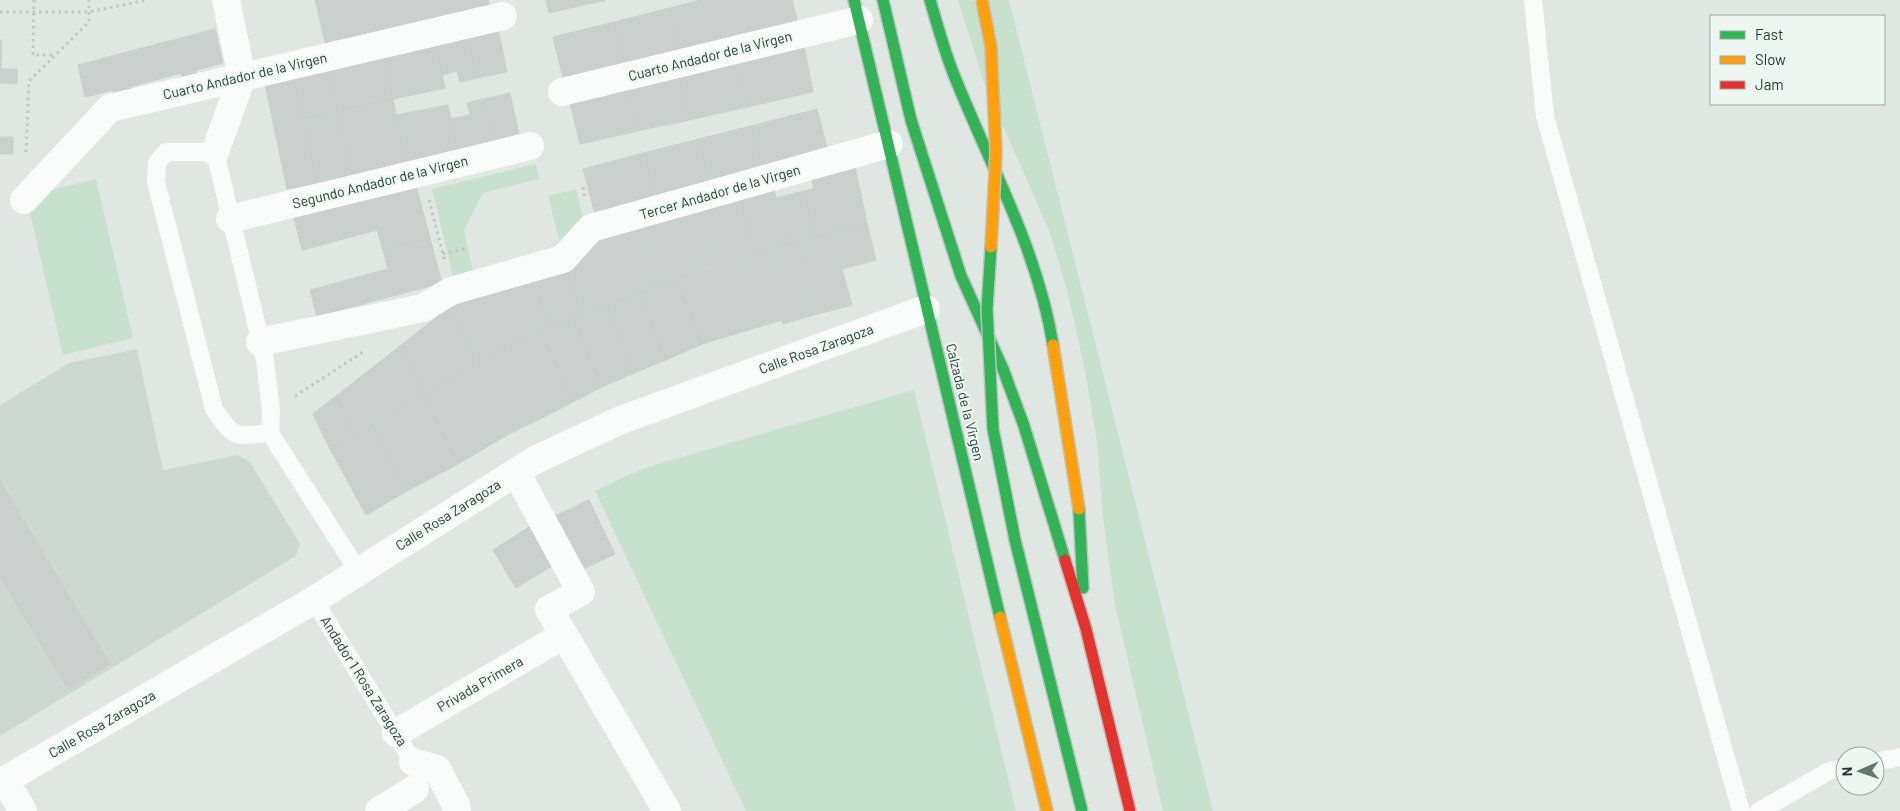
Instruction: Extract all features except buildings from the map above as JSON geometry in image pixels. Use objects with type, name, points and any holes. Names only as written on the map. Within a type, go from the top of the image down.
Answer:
[{"type":"main road","points":[[883,0],[911,120],[961,276],[1003,369],[1024,426],[1086,629],[1130,811]]},
{"type":"main road","points":[[930,0],[955,78],[1030,254],[1049,322],[1079,511],[1086,629]]},
{"type":"main road","name":"Calzada de la Virgen","points":[[982,0],[991,47],[996,153],[987,309],[993,429],[1015,540],[1082,811]]},
{"type":"main road","name":"Calzada de la Virgen","points":[[857,10],[926,308],[1047,811]]},
{"type":"street","points":[[215,152],[242,77],[226,0]]},
{"type":"street","name":"Cuarto Andador de la Virgen","points":[[562,92],[857,10]]},
{"type":"street","name":"Cuarto Andador de la Virgen","points":[[24,200],[110,108],[502,16]]},
{"type":"street","name":"Tercer Andador de la Virgen","points":[[451,291],[563,259],[591,228],[889,144]]},
{"type":"street","name":"Segundo Andador de la Virgen","points":[[230,219],[530,146]]},
{"type":"street","points":[[260,342],[424,308],[451,291]]},
{"type":"street","name":"Calle Rosa Zaragoza","points":[[2,782],[314,600],[542,456],[622,420],[926,308]]},
{"type":"street","points":[[516,472],[581,592],[549,609],[667,811]]},
{"type":"street","name":"Privada Primera","points":[[396,733],[564,635]]},
{"type":"street","points":[[413,762],[437,769],[456,805],[457,811]]},
{"type":"street","points":[[2,782],[23,811]]},
{"type":"street","points":[[379,811],[415,788]]},
{"type":"lane","points":[[1533,0],[1545,116],[1741,811]]},
{"type":"lane","points":[[270,433],[238,436],[227,428],[214,409],[156,182],[157,163],[166,152],[215,152],[265,360],[271,411],[270,433],[358,571]]},
{"type":"lane","name":"Andador 1 Rosa Zaragoza","points":[[314,600],[413,762]]},
{"type":"lane","points":[[1885,760],[1900,757]]},
{"type":"lane","points":[[1759,811],[1835,770]]},
{"type":"path","points":[[34,0],[33,56],[56,55]]},
{"type":"path","points":[[24,200],[29,81],[89,22],[89,0]]},
{"type":"path","points":[[0,12],[89,12],[147,0]]},
{"type":"path","points":[[422,172],[451,291]]},
{"type":"path","points":[[443,254],[468,248]]},
{"type":"shaded area","points":[[137,349],[163,470],[238,455],[250,462],[300,544],[296,556],[0,736],[0,405],[69,363]]},
{"type":"green space","points":[[958,0],[1009,0],[1213,811],[1163,811],[1115,605],[1103,518],[1097,442],[1084,366],[1067,290],[1050,233],[984,83]]},
{"type":"green space","points":[[536,164],[539,179],[483,193],[464,231],[475,280],[455,285],[432,189]]},
{"type":"green space","points":[[96,179],[133,338],[63,355],[26,196]]},
{"type":"green space","points":[[576,189],[585,226],[561,248],[548,196]]},
{"type":"green space","points":[[914,390],[1016,811],[746,811],[595,491],[657,464]]},
{"type":"traffic: fast","points":[[854,0],[1000,617]]},
{"type":"traffic: fast","points":[[883,0],[911,120],[961,276],[1003,369],[1024,426],[1065,560]]},
{"type":"traffic: fast","points":[[930,0],[952,70],[1025,243],[1046,310],[1053,345]]},
{"type":"traffic: fast","points":[[991,247],[987,309],[993,429],[1015,540],[1082,811]]},
{"type":"traffic: fast","points":[[1079,509],[1083,588]]},
{"type":"traffic: slow","points":[[982,0],[991,47],[996,153],[991,247]]},
{"type":"traffic: slow","points":[[1053,345],[1079,509]]},
{"type":"traffic: slow","points":[[1000,617],[1047,811]]},
{"type":"traffic: jam","points":[[1065,560],[1086,629],[1130,811]]}]
